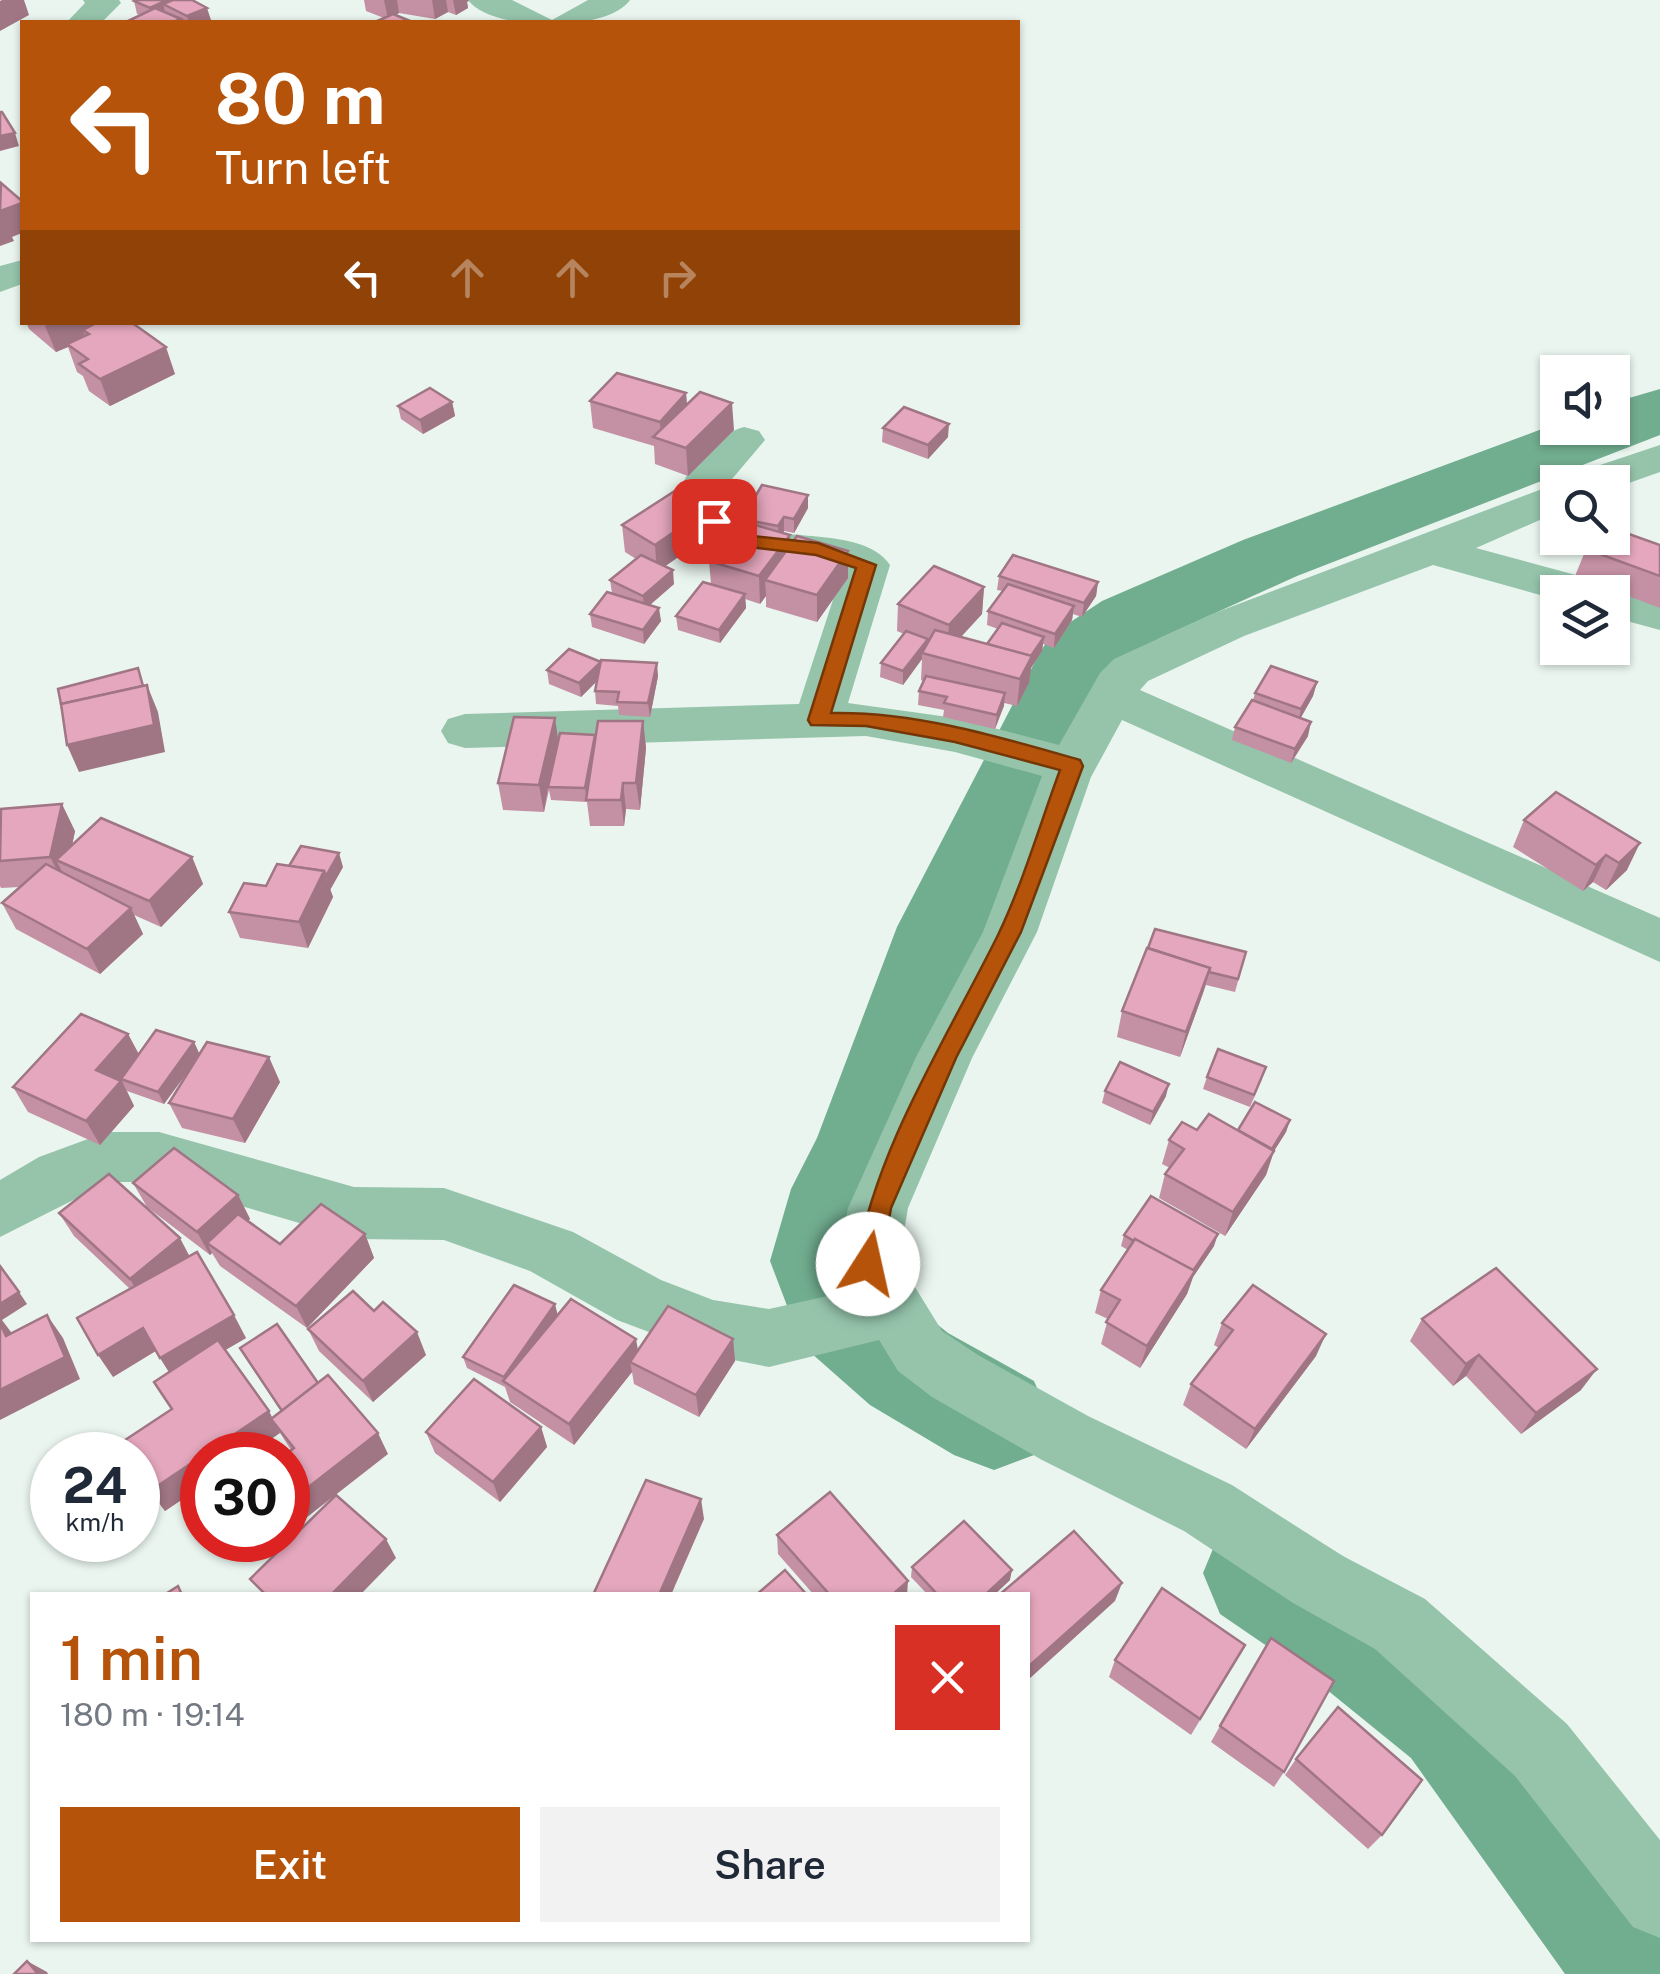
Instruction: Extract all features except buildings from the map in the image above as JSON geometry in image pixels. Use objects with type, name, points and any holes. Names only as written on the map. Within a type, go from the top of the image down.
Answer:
[{"type":"street","points":[[87,20],[98,14],[105,3],[99,0]]},
{"type":"street","points":[[484,0],[533,20]]},
{"type":"street","points":[[572,20],[614,0]]},
{"type":"street","points":[[744,440],[698,489],[698,506],[748,542],[818,549],[867,565],[818,720]]},
{"type":"street","points":[[1630,469],[1660,458]]},
{"type":"street","points":[[1540,504],[1431,550],[1228,625],[1132,670],[1051,762],[1010,932],[944,1057],[878,1208],[868,1264],[880,1311],[920,1351],[955,1376],[1065,1438],[1208,1508],[1317,1579],[1400,1624],[1541,1750],[1660,1900]]},
{"type":"street","points":[[1431,550],[1540,580]]},
{"type":"street","points":[[1630,606],[1660,614]]},
{"type":"street","points":[[1111,696],[1660,942]]},
{"type":"street","points":[[465,731],[866,719],[983,743],[1051,762]]},
{"type":"street","points":[[0,1211],[60,1175],[107,1157],[159,1157],[354,1213],[444,1214],[551,1251],[640,1300],[695,1321],[769,1338],[880,1311]]},
{"type":"waterway","points":[[994,1418],[909,1369],[840,1311],[823,1261],[843,1189],[866,1141],[943,927],[1080,654],[1130,620],[1270,558],[1660,410]]},
{"type":"waterway","points":[[1262,1573],[1348,1629],[1455,1714],[1610,1923],[1638,1974]]},
{"type":"route","points":[[714,521],[748,542],[818,549],[867,565],[818,720],[866,719],[955,735],[1030,758],[1072,766],[1010,932],[944,1057],[878,1208],[868,1264]]}]
